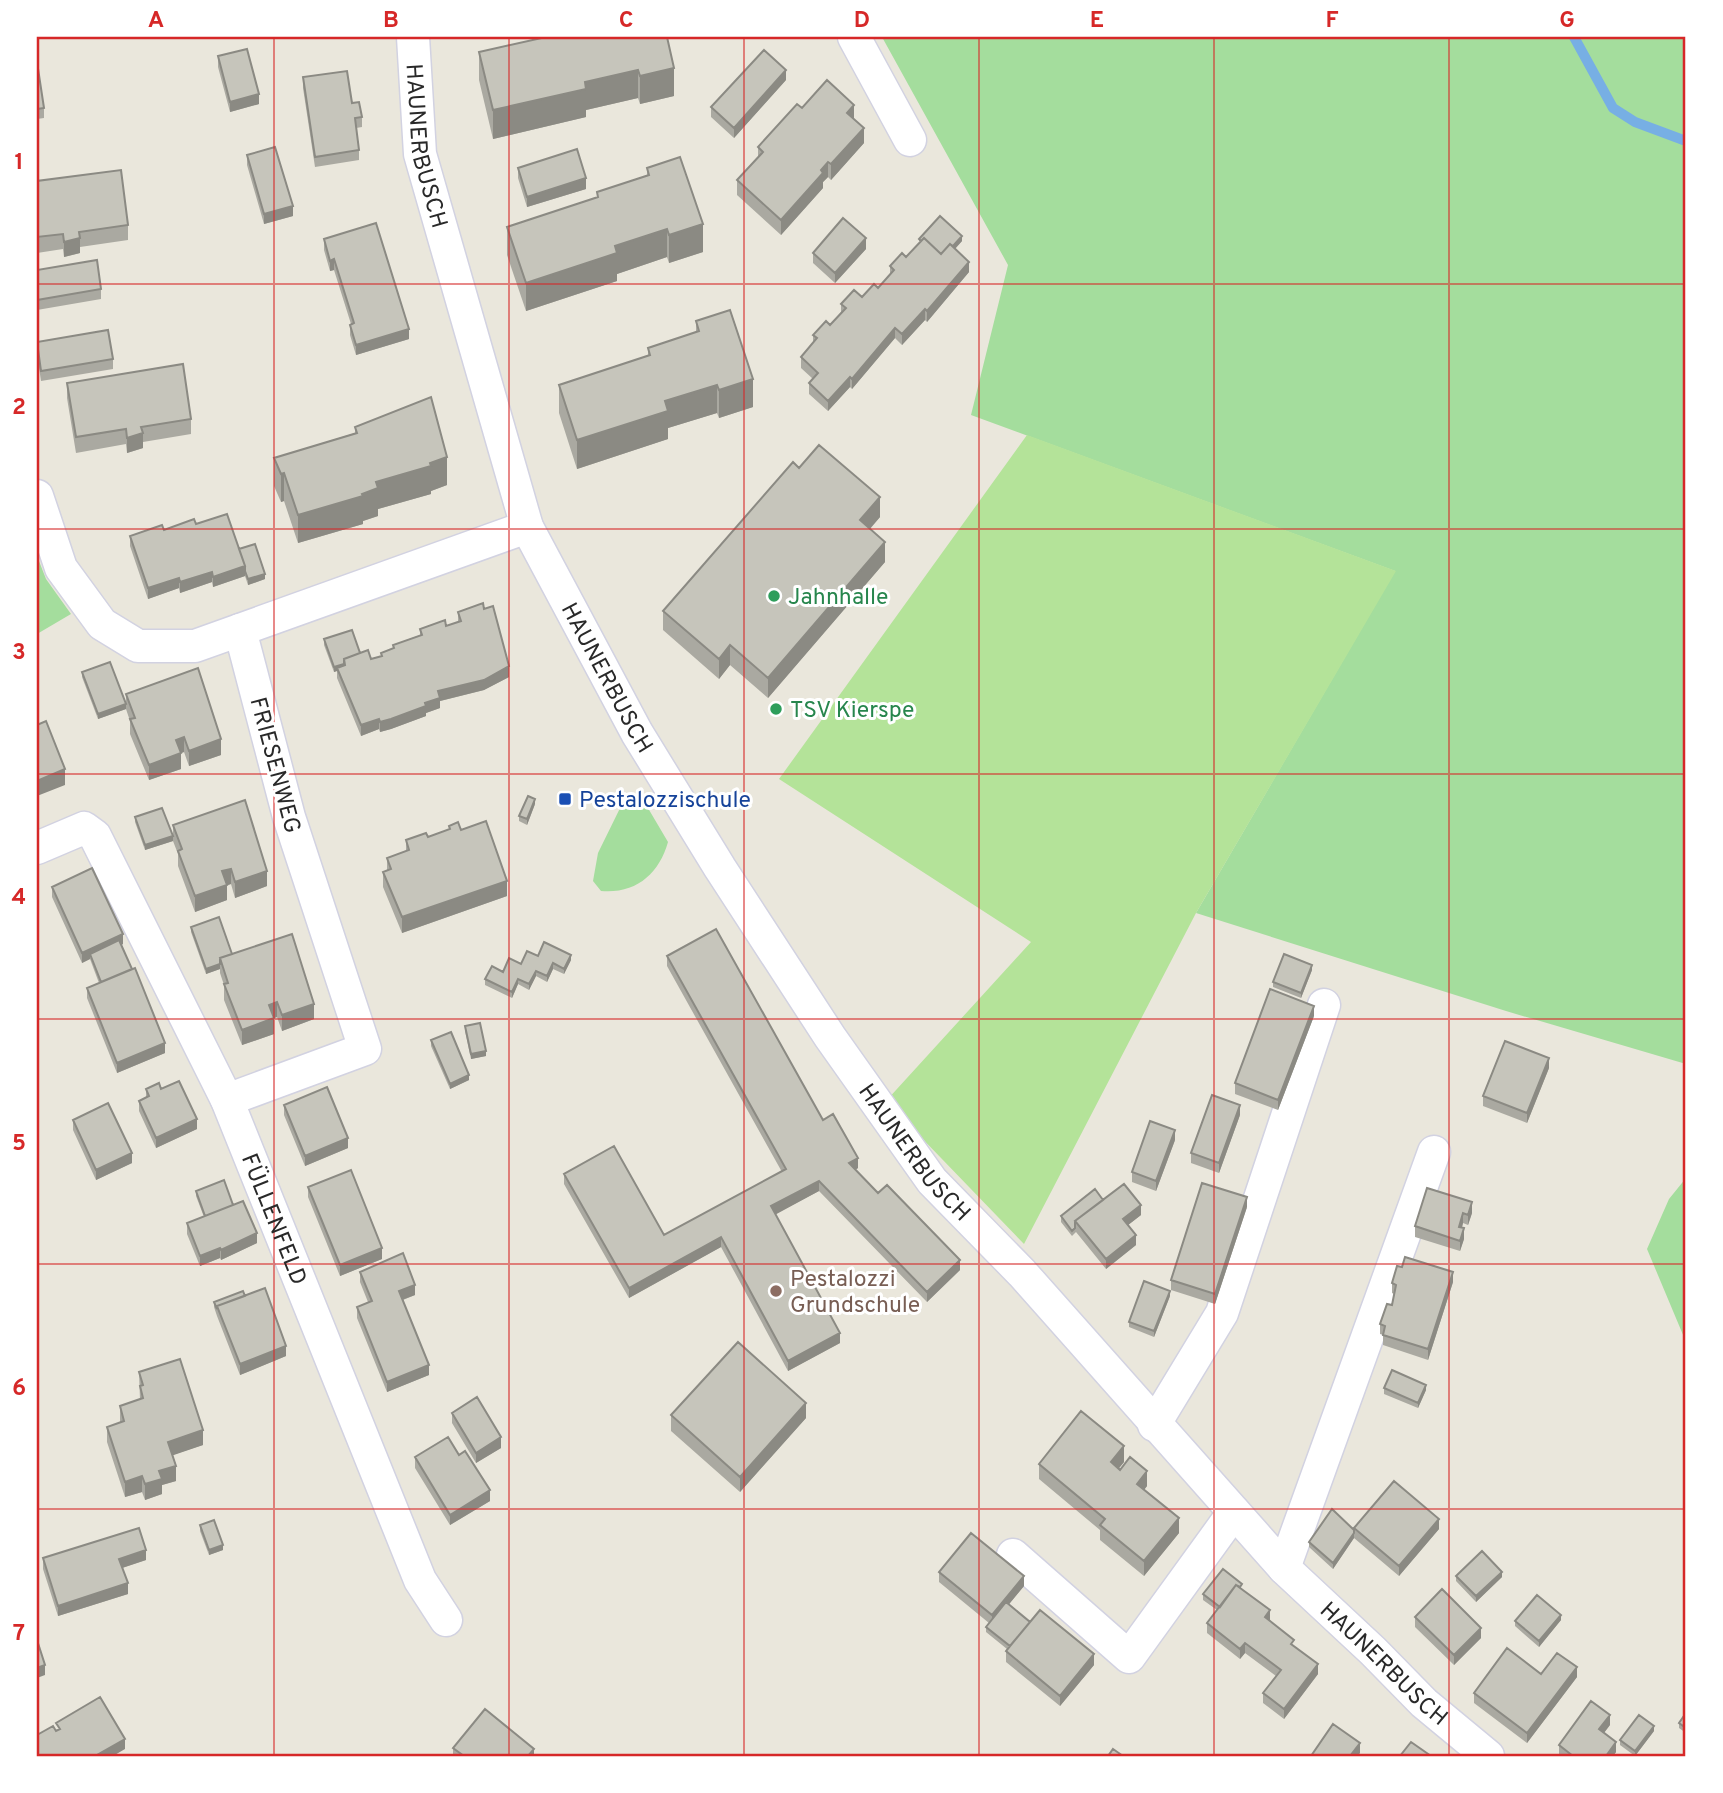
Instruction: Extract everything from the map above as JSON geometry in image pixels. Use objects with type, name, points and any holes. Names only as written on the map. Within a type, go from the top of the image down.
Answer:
[{"type":"street","name":"HAUNERBUSCH","points":[[413,37],[420,154],[527,527],[638,733],[830,1037],[932,1181],[1022,1273],[1284,1568],[1424,1703],[1488,1756]]},
{"type":"street","points":[[854,37],[910,139]]},
{"type":"street","points":[[37,496],[61,568],[102,624],[138,646],[195,646],[527,527]]},
{"type":"street","name":"FRIESENWEG","points":[[228,1100],[365,1049],[289,817],[240,630]]},
{"type":"street","name":"FÜLLENFELD","points":[[37,848],[84,828],[94,836],[228,1100],[420,1580],[446,1620]]},
{"type":"street","points":[[1154,1424],[1222,1313],[1324,1005]]},
{"type":"street","points":[[1284,1568],[1434,1152]]},
{"type":"street","points":[[1013,1555],[1129,1657],[1234,1512]]},
{"type":"green space","points":[[882,37],[1686,37],[1686,1064],[1506,1011],[1196,913],[1395,571],[971,415],[1008,265]]},
{"type":"green space","points":[[1027,435],[1396,571],[1196,913],[1024,1244],[886,1101],[1031,942],[779,779]]},
{"type":"green space","points":[[37,556],[46,579],[71,614],[37,634]]},
{"type":"green space","points":[[634,796],[645,803],[668,842],[659,864],[644,880],[625,889],[601,891],[593,881],[598,853],[625,798]]},
{"type":"green space","points":[[1686,1178],[1686,1342],[1647,1249],[1669,1199]]},
{"type":"building","points":[[546,37],[667,37],[674,68],[640,76],[638,70],[585,82],[586,89],[493,110],[479,52]]},
{"type":"building","points":[[247,49],[259,94],[230,102],[218,56]]},
{"type":"building","points":[[764,50],[786,70],[734,128],[711,107]]},
{"type":"building","points":[[37,62],[44,108],[37,109]]},
{"type":"building","points":[[347,71],[352,103],[359,102],[362,117],[355,118],[359,150],[315,157],[303,77]]},
{"type":"building","points":[[827,80],[854,105],[847,113],[864,128],[831,164],[828,162],[821,170],[823,173],[781,220],[737,180],[763,152],[758,147],[797,104],[802,108]]},
{"type":"building","points":[[275,147],[293,206],[264,214],[247,155]]},
{"type":"building","points":[[577,149],[586,178],[527,197],[518,168]]},
{"type":"building","points":[[680,157],[703,224],[669,235],[667,229],[615,246],[617,253],[526,283],[507,227],[598,197],[597,192],[649,175],[647,168]]},
{"type":"building","points":[[121,170],[128,225],[79,232],[80,238],[64,242],[63,234],[37,237],[37,181]]},
{"type":"building","points":[[940,216],[962,236],[941,254],[924,238],[921,241],[919,239]]},
{"type":"building","points":[[843,218],[866,238],[835,273],[813,253]]},
{"type":"building","points":[[376,223],[409,329],[356,345],[350,325],[354,323],[334,259],[330,261],[324,239]]},
{"type":"building","points":[[924,238],[941,254],[950,244],[969,262],[927,311],[925,309],[902,334],[895,328],[852,379],[850,377],[828,401],[809,383],[818,373],[801,357],[817,338],[813,335],[826,321],[830,325],[846,308],[841,304],[854,290],[862,297],[874,284],[878,288],[894,270],[890,266],[902,253],[906,257]]},
{"type":"building","points":[[97,260],[101,289],[37,300],[37,270]]},
{"type":"building","points":[[730,310],[753,379],[719,390],[717,385],[665,401],[668,411],[577,440],[559,385],[650,355],[648,348],[699,331],[696,321]]},
{"type":"building","points":[[108,330],[113,359],[41,371],[37,342]]},
{"type":"building","points":[[183,364],[191,419],[141,427],[143,433],[127,438],[126,429],[76,437],[67,383]]},
{"type":"building","points":[[431,397],[447,457],[430,463],[431,466],[376,482],[378,488],[362,494],[363,496],[298,515],[284,473],[281,474],[274,458],[357,433],[355,427]]},
{"type":"building","name":"Jahnhalle","points":[[819,445],[880,497],[860,520],[885,542],[768,678],[730,645],[719,659],[663,611],[793,462],[799,468]]},
{"type":"building","points":[[227,514],[245,566],[213,577],[212,572],[180,582],[179,578],[148,588],[130,536],[162,525],[164,530],[194,519],[196,524]]},
{"type":"building","points":[[255,544],[265,574],[248,579],[239,549]]},
{"type":"building","points":[[483,603],[484,609],[493,606],[509,666],[484,680],[438,691],[440,698],[425,703],[426,706],[391,719],[380,722],[379,719],[361,725],[337,668],[345,665],[344,659],[368,650],[371,659],[382,656],[381,653],[394,648],[393,645],[422,635],[420,629],[445,620],[446,626],[461,621],[458,612]]},
{"type":"building","points":[[352,630],[360,653],[344,659],[344,664],[334,667],[324,639]]},
{"type":"building","points":[[110,662],[126,704],[98,714],[82,672]]},
{"type":"building","points":[[198,668],[221,739],[189,751],[184,737],[176,740],[181,753],[149,765],[130,719],[135,718],[126,694]]},
{"type":"building","points":[[46,721],[65,769],[37,781],[37,725]]},
{"type":"building","points":[[528,796],[535,799],[527,819],[519,816]]},
{"type":"building","points":[[245,800],[267,871],[235,882],[231,869],[222,871],[227,885],[195,896],[178,851],[182,849],[173,825]]},
{"type":"building","points":[[162,808],[173,836],[145,845],[135,817]]},
{"type":"building","points":[[486,821],[507,881],[402,917],[383,872],[391,869],[387,858],[409,850],[406,840],[426,833],[428,837],[450,829],[449,826],[458,822],[461,830]]},
{"type":"building","points":[[92,868],[123,934],[82,953],[52,887]]},
{"type":"building","points":[[219,917],[232,954],[220,958],[220,964],[206,969],[191,927]]},
{"type":"building","points":[[716,929],[823,1120],[833,1114],[858,1158],[849,1163],[878,1193],[887,1185],[960,1260],[927,1292],[819,1181],[771,1206],[840,1333],[788,1361],[721,1237],[629,1288],[564,1174],[614,1146],[664,1235],[786,1169],[667,956]]},
{"type":"building","points":[[292,934],[314,1004],[282,1015],[277,1002],[269,1005],[274,1018],[242,1030],[224,984],[228,983],[220,958]]},
{"type":"building","points":[[119,940],[132,969],[101,982],[90,954]]},
{"type":"building","points":[[544,942],[571,955],[564,969],[553,963],[547,976],[536,971],[529,984],[518,979],[512,992],[485,979],[492,966],[503,972],[509,958],[521,964],[527,951],[538,956]]},
{"type":"building","points":[[1284,954],[1312,965],[1301,993],[1273,982]]},
{"type":"building","points":[[135,968],[165,1043],[117,1063],[87,988]]},
{"type":"building","points":[[1270,989],[1314,1006],[1278,1100],[1235,1083]]},
{"type":"building","points":[[480,1023],[486,1051],[471,1054],[465,1026]]},
{"type":"building","points":[[451,1032],[469,1075],[450,1084],[431,1040]]},
{"type":"building","points":[[1505,1041],[1549,1058],[1527,1113],[1483,1096]]},
{"type":"building","points":[[179,1081],[197,1119],[156,1138],[139,1101],[149,1096],[146,1089],[159,1083],[161,1089]]},
{"type":"building","points":[[327,1087],[348,1138],[305,1156],[284,1105]]},
{"type":"building","points":[[1212,1095],[1240,1105],[1219,1163],[1191,1153]]},
{"type":"building","points":[[108,1103],[132,1153],[96,1170],[73,1120]]},
{"type":"building","points":[[1150,1121],[1175,1130],[1156,1181],[1132,1172]]},
{"type":"building","points":[[351,1170],[382,1248],[340,1265],[308,1187]]},
{"type":"building","points":[[224,1180],[233,1205],[205,1216],[196,1191]]},
{"type":"building","points":[[1202,1183],[1247,1197],[1215,1294],[1171,1280]]},
{"type":"building","points":[[1124,1184],[1141,1205],[1123,1219],[1136,1235],[1106,1259],[1075,1221]]},
{"type":"building","points":[[1427,1188],[1472,1202],[1468,1215],[1463,1213],[1459,1227],[1464,1228],[1460,1241],[1415,1226]]},
{"type":"building","points":[[1095,1189],[1103,1200],[1075,1221],[1072,1231],[1061,1216]]},
{"type":"building","points":[[243,1201],[257,1233],[221,1250],[220,1248],[200,1256],[187,1223]]},
{"type":"building","points":[[403,1253],[415,1285],[399,1291],[429,1365],[387,1382],[357,1307],[372,1301],[360,1272]]},
{"type":"building","points":[[1405,1257],[1453,1272],[1428,1349],[1383,1335],[1385,1326],[1380,1324],[1387,1304],[1392,1305],[1396,1285],[1392,1283],[1397,1266],[1402,1267]]},
{"type":"building","points":[[1144,1281],[1170,1291],[1154,1331],[1129,1322]]},
{"type":"building","points":[[265,1288],[286,1346],[240,1364],[217,1306]]},
{"type":"building","points":[[243,1291],[245,1296],[217,1306],[217,1309],[214,1302]]},
{"type":"building","points":[[738,1342],[806,1403],[740,1477],[671,1415]]},
{"type":"building","points":[[180,1359],[203,1430],[168,1442],[176,1466],[159,1471],[162,1479],[145,1484],[142,1476],[125,1482],[107,1427],[124,1421],[120,1406],[143,1398],[139,1372]]},
{"type":"building","points":[[1392,1370],[1426,1385],[1418,1403],[1384,1388]]},
{"type":"building","points":[[477,1397],[501,1437],[476,1453],[452,1413]]},
{"type":"building","points":[[1081,1411],[1124,1446],[1111,1462],[1120,1470],[1130,1457],[1147,1471],[1137,1484],[1179,1518],[1144,1561],[1100,1525],[1105,1519],[1039,1464]]},
{"type":"building","points":[[448,1437],[459,1455],[465,1451],[490,1490],[450,1515],[415,1457]]},
{"type":"building","points":[[1394,1481],[1439,1519],[1399,1566],[1354,1528]]},
{"type":"building","points":[[1332,1509],[1354,1530],[1333,1563],[1309,1542]]},
{"type":"building","points":[[214,1520],[223,1545],[209,1550],[200,1525]]},
{"type":"building","points":[[139,1528],[146,1550],[119,1559],[128,1583],[58,1606],[43,1558]]},
{"type":"building","points":[[971,1533],[1024,1576],[992,1615],[939,1572]]},
{"type":"building","points":[[1482,1551],[1502,1572],[1476,1596],[1456,1576]]},
{"type":"building","points":[[1223,1569],[1242,1584],[1240,1587],[1236,1585],[1220,1607],[1203,1594]]},
{"type":"building","points":[[1236,1585],[1270,1610],[1265,1617],[1294,1640],[1291,1644],[1318,1664],[1284,1709],[1263,1693],[1281,1670],[1245,1643],[1240,1649],[1207,1623]]},
{"type":"building","points":[[1442,1589],[1481,1628],[1454,1655],[1415,1617]]},
{"type":"building","points":[[1537,1595],[1561,1615],[1539,1641],[1515,1621]]},
{"type":"building","points":[[1006,1602],[1030,1622],[1010,1646],[986,1627]]},
{"type":"building","points":[[1040,1610],[1094,1654],[1060,1696],[1006,1651]]},
{"type":"building","points":[[37,1640],[45,1665],[37,1668]]},
{"type":"building","points":[[1507,1648],[1541,1674],[1557,1653],[1577,1667],[1527,1733],[1474,1693]]},
{"type":"building","points":[[100,1697],[125,1739],[95,1756],[37,1756],[37,1735],[53,1726],[56,1731],[60,1729],[56,1723]]},
{"type":"building","points":[[1591,1701],[1610,1715],[1599,1729],[1616,1742],[1606,1756],[1573,1756],[1559,1745]]},
{"type":"building","points":[[485,1709],[534,1749],[528,1756],[464,1756],[453,1748]]},
{"type":"building","points":[[1686,1713],[1686,1728],[1679,1723]]},
{"type":"building","points":[[1639,1715],[1654,1726],[1635,1751],[1620,1740]]},
{"type":"building","points":[[1333,1724],[1360,1743],[1350,1756],[1311,1756]]},
{"type":"building","points":[[1411,1742],[1431,1756],[1400,1756]]},
{"type":"building","points":[[1113,1749],[1123,1756],[1108,1756]]},
{"type":"waterway","points":[[1574,37],[1613,108],[1635,122],[1686,141]]},
{"type":"place","name":"Jahnhalle","points":[[774,596]]},
{"type":"place","name":"TSV Kierspe","points":[[776,709]]},
{"type":"place","name":"Pestalozzischule","points":[[565,799]]},
{"type":"place","name":"Pestalozzi Grundschule","points":[[776,1291]]}]
